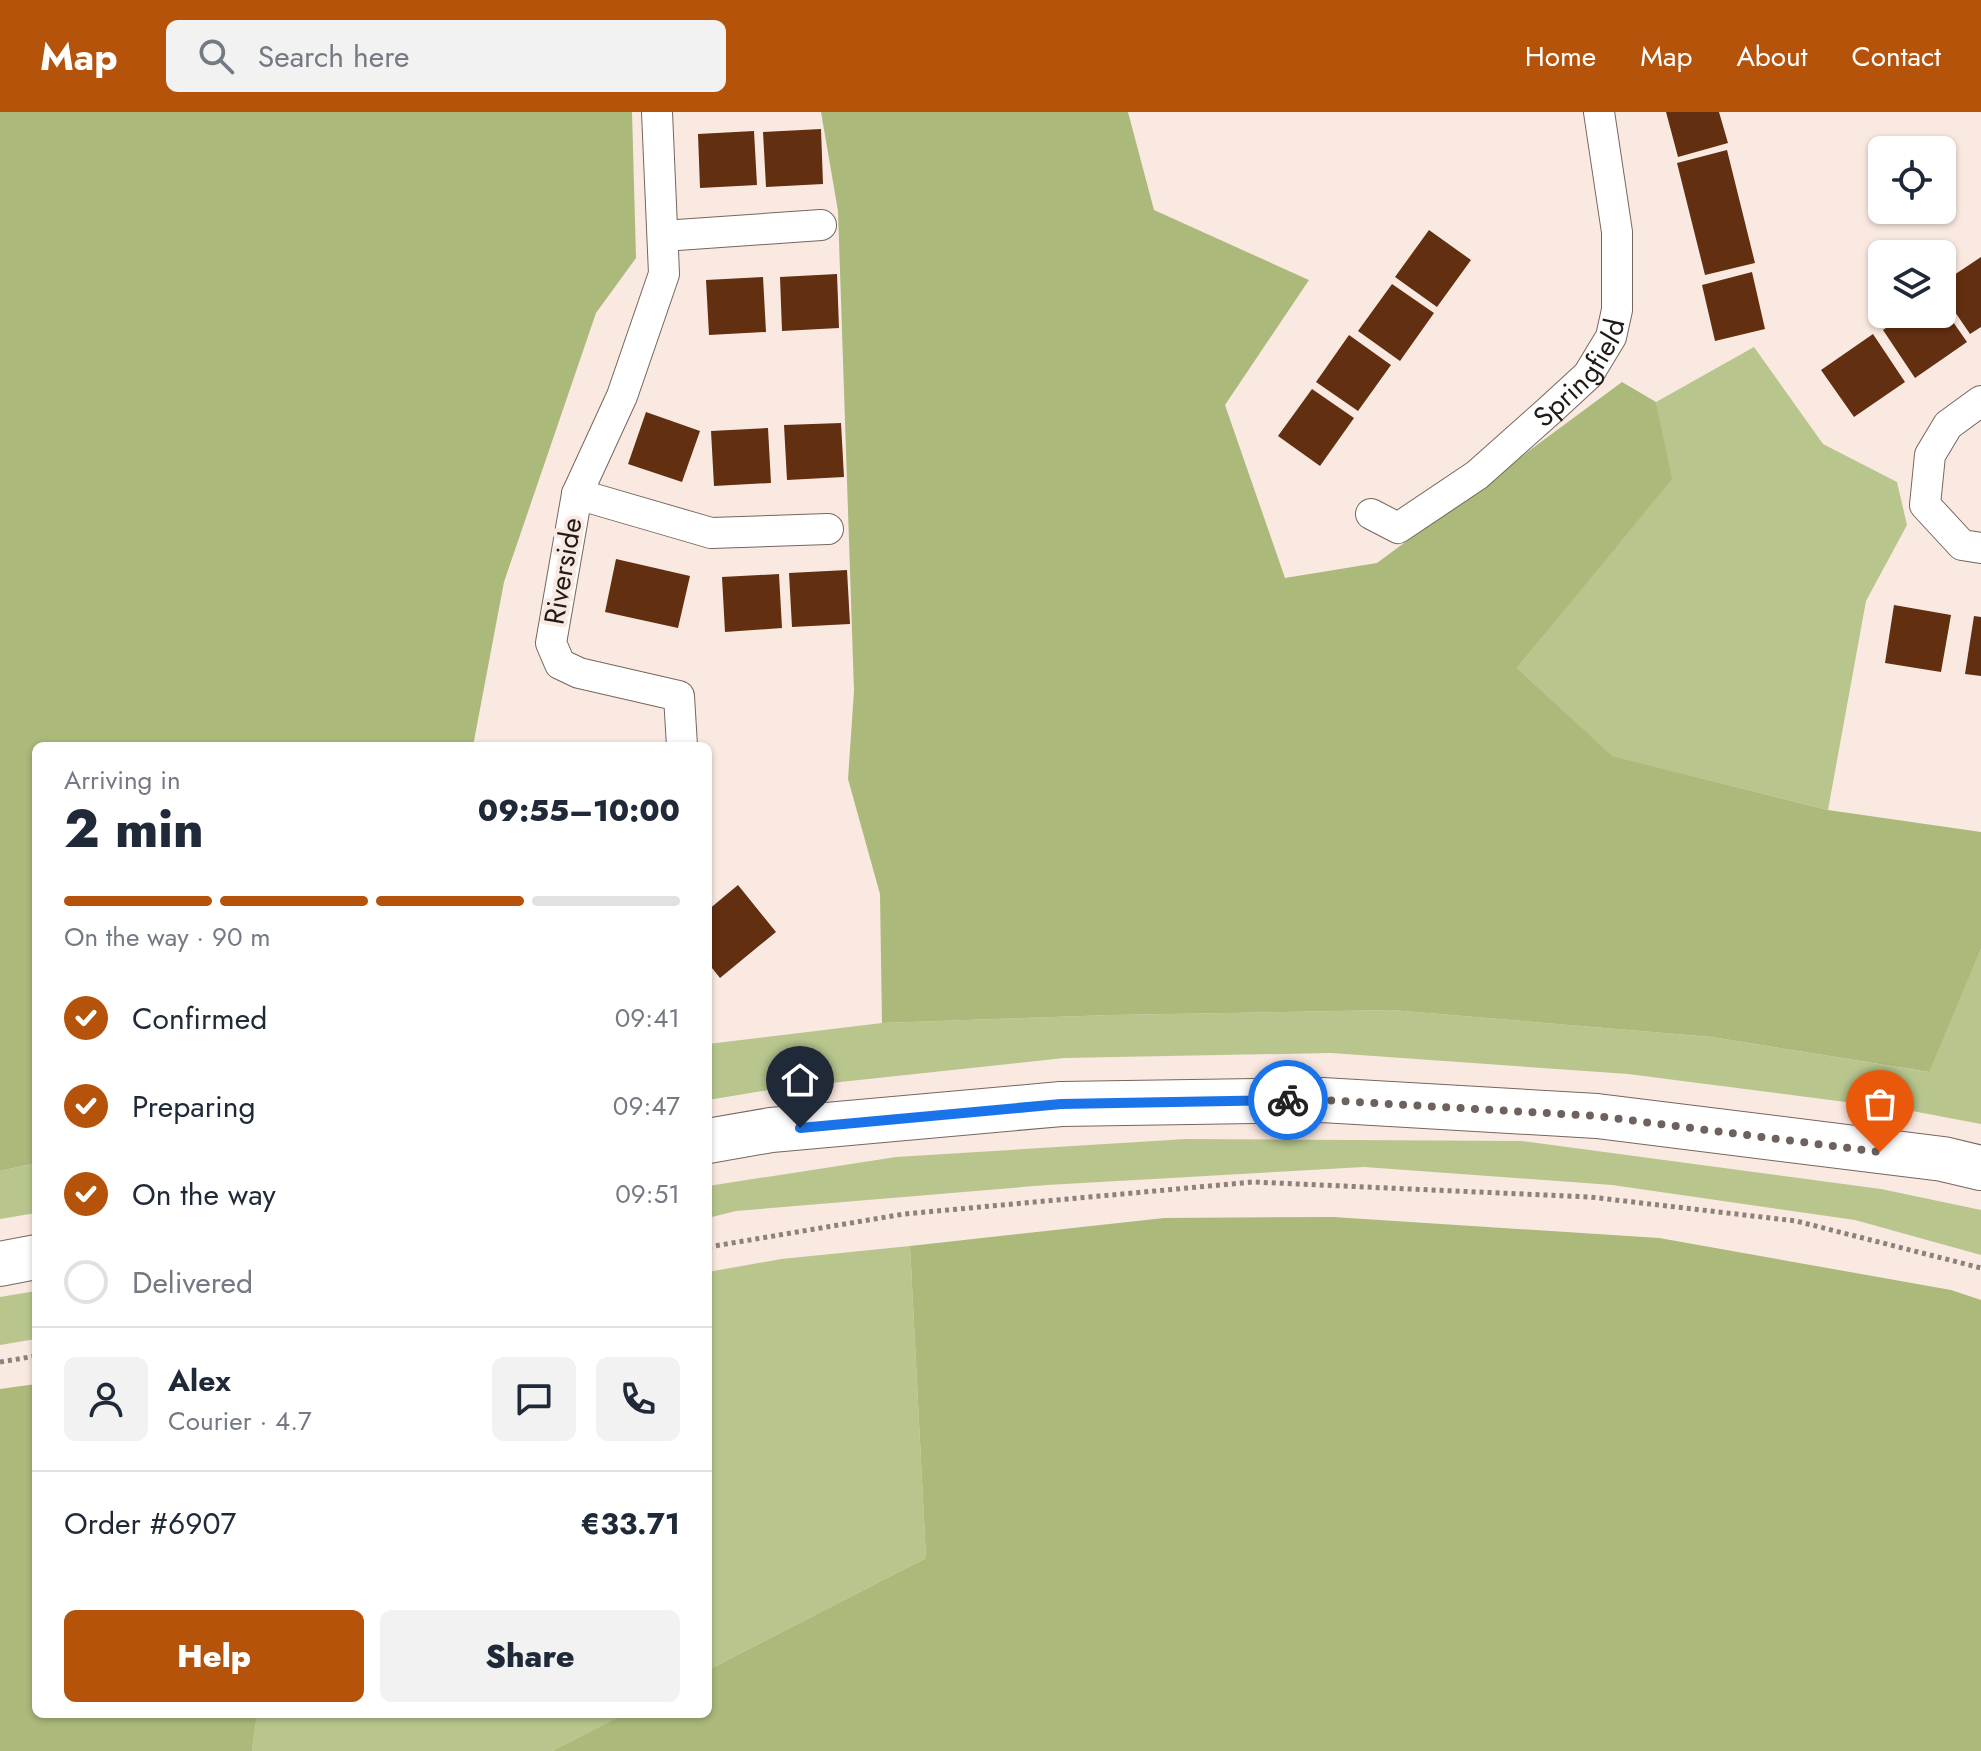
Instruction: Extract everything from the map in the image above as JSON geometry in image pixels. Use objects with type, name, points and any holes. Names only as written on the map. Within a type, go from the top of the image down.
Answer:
[{"type":"main road","points":[[712,1140],[771,1130],[1061,1104],[1322,1100],[1597,1116],[1943,1159],[1981,1168]]},
{"type":"main road","points":[[0,1264],[32,1258]]},
{"type":"street","name":"Riverside","points":[[657,112],[664,274],[622,396],[577,494],[551,643],[560,664],[579,673],[679,696],[682,742]]},
{"type":"street","name":"Springfield","points":[[1371,514],[1398,528],[1477,475],[1588,375],[1611,337],[1617,310],[1617,232],[1599,112]]},
{"type":"street","points":[[663,236],[821,225]]},
{"type":"street","points":[[1981,401],[1948,425],[1930,455],[1925,505],[1962,545],[1981,548]]},
{"type":"street","name":"Riverside","points":[[577,494],[711,533],[828,529]]},
{"type":"path","points":[[712,1246],[904,1214],[1253,1182],[1590,1197],[1796,1221],[1981,1268]]},
{"type":"path","points":[[0,1362],[32,1357]]},
{"type":"green space","points":[[0,112],[632,112],[636,258],[596,313],[504,582],[474,742],[32,742],[32,1164],[0,1171]]},
{"type":"green space","points":[[821,112],[1128,112],[1154,210],[1309,280],[1225,405],[1285,578],[1377,563],[1622,382],[1656,402],[1672,479],[1517,668],[1612,756],[1828,810],[1981,832],[1981,949],[1929,1072],[1712,1037],[1392,1010],[882,1023],[880,894],[848,779],[854,691],[838,211]]},
{"type":"green space","points":[[1754,347],[1823,444],[1897,482],[1907,525],[1866,601],[1828,810],[1611,756],[1517,668],[1671,479],[1656,402]]},
{"type":"green space","points":[[1981,949],[1981,1124],[1907,1110],[1628,1074],[1331,1053],[1064,1058],[775,1089],[712,1099],[712,1044],[882,1023],[1392,1010],[1712,1037],[1928,1072]]},
{"type":"green space","points":[[1186,1139],[1522,1141],[1881,1189],[1981,1210],[1981,1255],[1855,1220],[1612,1185],[1364,1167],[1047,1185],[736,1211],[712,1217],[712,1185],[896,1157]]},
{"type":"green space","points":[[32,1164],[32,1214],[0,1219],[0,1171]]},
{"type":"green space","points":[[1333,1217],[1659,1238],[1951,1290],[1981,1300],[1981,1751],[552,1751],[616,1718],[712,1718],[712,1668],[926,1558],[910,1246],[1164,1218]]},
{"type":"green space","points":[[910,1246],[926,1558],[712,1668],[712,1271],[781,1259]]},
{"type":"green space","points":[[32,1292],[32,1340],[0,1345],[0,1297]]},
{"type":"green space","points":[[32,1385],[32,1718],[256,1718],[252,1751],[0,1751],[0,1389]]},
{"type":"green space","points":[[256,1718],[616,1718],[552,1751],[252,1751]]},
{"type":"building","points":[[1666,112],[1719,112],[1728,143],[1678,157]]},
{"type":"building","points":[[821,129],[823,184],[766,187],[763,132]]},
{"type":"building","points":[[754,131],[757,185],[700,188],[698,134]]},
{"type":"building","points":[[1727,150],[1755,263],[1705,275],[1677,163]]},
{"type":"building","points":[[1429,230],[1471,260],[1437,307],[1395,277]]},
{"type":"building","points":[[1981,257],[1981,327],[1970,334],[1956,314],[1956,274]]},
{"type":"building","points":[[1752,272],[1765,329],[1715,341],[1702,285]]},
{"type":"building","points":[[837,274],[839,328],[782,331],[780,277]]},
{"type":"building","points":[[763,277],[766,332],[709,335],[706,280]]},
{"type":"building","points":[[1392,284],[1434,313],[1400,361],[1358,331]]},
{"type":"building","points":[[1956,326],[1967,342],[1915,378],[1883,330]]},
{"type":"building","points":[[1873,334],[1905,382],[1854,417],[1821,370]]},
{"type":"building","points":[[1349,335],[1391,365],[1358,411],[1316,382]]},
{"type":"building","points":[[1312,389],[1354,418],[1320,466],[1278,436]]},
{"type":"building","points":[[646,412],[700,431],[682,482],[628,464]]},
{"type":"building","points":[[841,423],[844,477],[787,480],[784,425]]},
{"type":"building","points":[[768,428],[771,483],[714,486],[711,431]]},
{"type":"building","points":[[616,559],[690,576],[678,628],[605,612]]},
{"type":"building","points":[[847,570],[850,624],[792,627],[789,573]]},
{"type":"building","points":[[779,574],[782,628],[725,632],[722,577]]},
{"type":"building","points":[[1894,605],[1951,615],[1941,672],[1885,663]]},
{"type":"building","points":[[1974,616],[1981,617],[1981,676],[1965,674]]},
{"type":"building","points":[[738,885],[776,932],[720,978],[712,968],[712,907]]},
{"type":"way so far","points":[[1288,1100],[1597,1116],[1880,1152]]},
{"type":"route","points":[[800,1128],[1061,1104],[1288,1100]]}]
